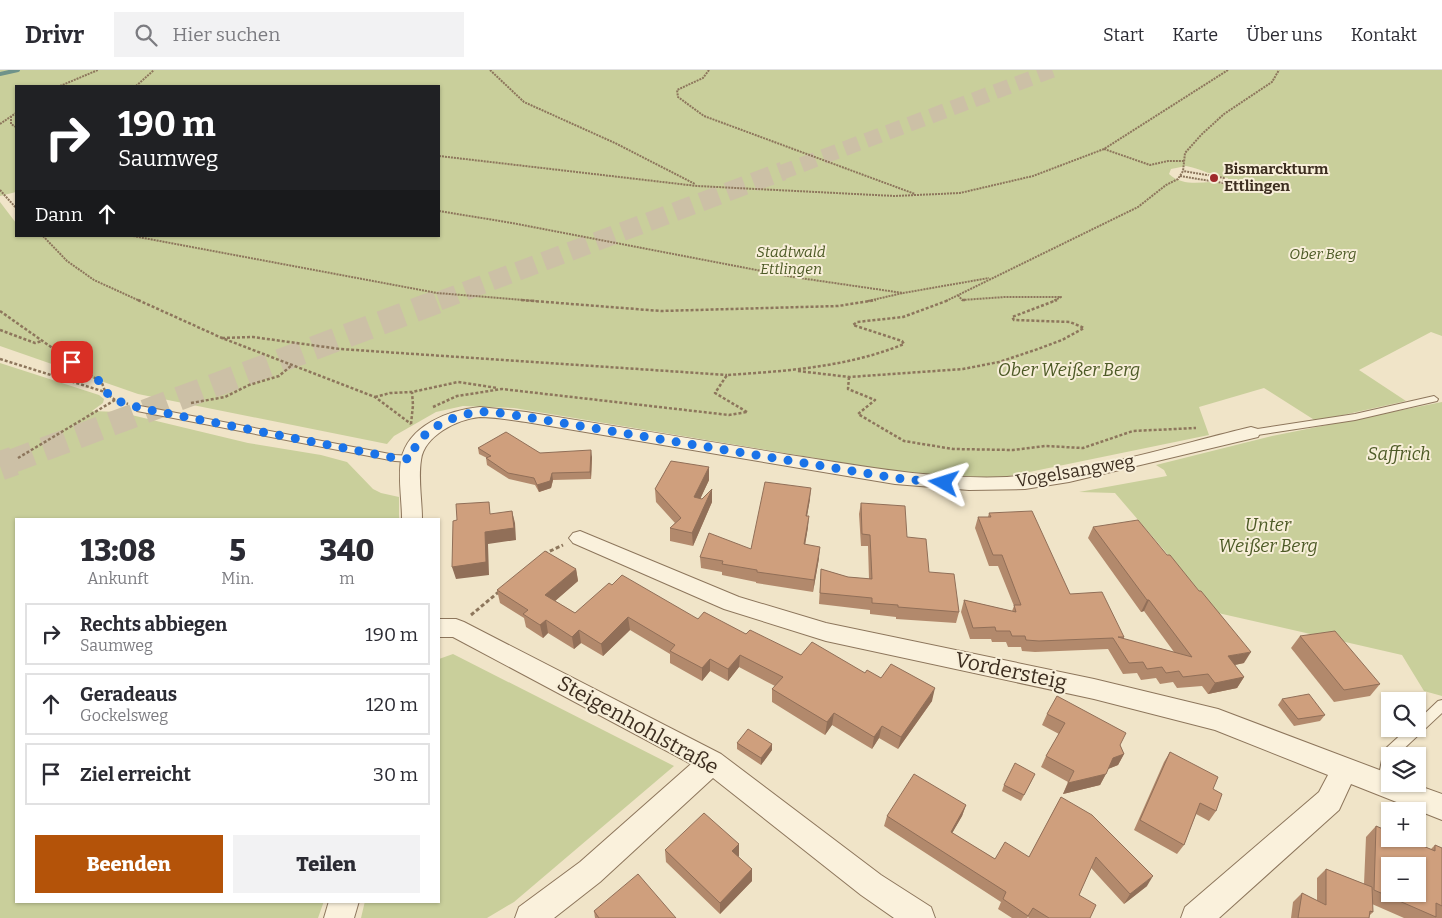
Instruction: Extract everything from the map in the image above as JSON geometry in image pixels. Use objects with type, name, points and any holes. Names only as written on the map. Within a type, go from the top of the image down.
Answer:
[{"type":"street","name":"Vogelsangweg","points":[[411,459],[416,445],[441,424],[458,417],[479,412],[526,417],[895,478],[944,483],[987,484],[1042,480],[1102,470],[1251,433]]},
{"type":"street","points":[[411,459],[412,518]]},
{"type":"street","name":"Vordersteig","points":[[580,538],[732,603],[826,632],[1094,689],[1218,720],[1381,784]]},
{"type":"street","name":"Steigenhohlstraße","points":[[440,628],[456,628],[712,762],[871,885],[920,918]]},
{"type":"street","points":[[530,918],[590,872],[712,762]]},
{"type":"street","points":[[1196,918],[1329,801],[1344,769]]},
{"type":"street","name":"Vordersteig","points":[[1402,792],[1442,807]]},
{"type":"street","points":[[339,918],[343,903]]},
{"type":"lane","points":[[1251,433],[1355,417],[1434,399]]},
{"type":"lane","points":[[140,408],[386,456],[411,459]]},
{"type":"lane","points":[[1426,720],[1442,705]]},
{"type":"lane","points":[[1397,747],[1407,737]]},
{"type":"path","points":[[62,85],[98,70]]},
{"type":"path","points":[[137,85],[154,70]]},
{"type":"path","points":[[490,70],[524,102],[615,142],[698,186]]},
{"type":"path","points":[[710,70],[703,78],[677,90],[678,98],[704,116],[801,154],[918,195]]},
{"type":"path","points":[[440,156],[698,186],[895,196],[960,193],[1024,178],[1104,149],[1228,70]]},
{"type":"path","points":[[222,338],[253,337],[340,349],[727,375],[795,371],[880,354],[904,344],[902,341],[853,325],[857,322],[903,317],[958,295],[1138,207],[1180,176],[1183,171],[1186,153],[1201,135],[1224,114],[1272,82],[1279,70]]},
{"type":"path","points":[[0,124],[15,114]]},
{"type":"path","points":[[12,116],[11,124],[15,126]]},
{"type":"path","points":[[1104,149],[1150,165],[1168,161],[1185,161]]},
{"type":"path","points":[[1180,176],[1223,183],[1224,178],[1183,171]]},
{"type":"path","points":[[0,190],[15,207]]},
{"type":"path","points":[[440,211],[512,222],[793,277],[903,293]]},
{"type":"path","points":[[44,237],[67,261],[94,280],[222,338],[375,397],[412,424]]},
{"type":"path","points":[[137,237],[438,293],[660,311],[838,306],[994,277]]},
{"type":"path","points":[[795,371],[849,377],[963,369],[999,362],[1062,340],[1084,328],[1070,322],[1014,320],[1012,317],[1054,302],[1061,297],[1005,297],[962,300],[958,295]]},
{"type":"path","points":[[0,311],[102,383],[106,392]]},
{"type":"path","points":[[0,330],[35,343],[42,341]]},
{"type":"path","points":[[0,359],[106,392],[115,400],[140,408]]},
{"type":"path","points":[[161,413],[174,405],[225,397],[249,385],[279,376],[292,365]]},
{"type":"path","points":[[375,397],[390,393],[412,392],[458,382],[502,389],[730,415],[747,412],[715,393],[727,375]]},
{"type":"path","points":[[849,377],[848,389],[875,400],[858,414],[904,441],[953,449],[1013,450],[1045,446],[1082,448],[1133,431],[1187,427]]},
{"type":"path","points":[[442,400],[467,393],[502,389]]},
{"type":"path","points":[[411,417],[415,404],[412,392]]},
{"type":"path","points":[[18,458],[115,400]]},
{"type":"path","points":[[537,559],[544,553],[580,538]]},
{"type":"path","points":[[486,602],[508,584]]},
{"type":"green space","name":"Stadtwald Ettlingen","points":[[0,70],[1442,70],[1442,336],[1431,332],[1359,370],[1406,401],[1316,421],[1264,388],[1199,407],[1209,435],[995,479],[917,475],[514,408],[463,406],[436,412],[394,436],[387,444],[138,394],[0,346],[0,202],[15,222],[15,237],[440,237],[440,85],[15,85],[15,192],[0,196]],"holes":[[[1186,166],[1228,178],[1227,185],[1213,182],[1184,182],[1169,174],[1171,169]]]},
{"type":"green space","points":[[0,363],[99,395],[104,399],[103,403],[92,411],[119,412],[248,443],[321,455],[347,462],[373,489],[399,497],[399,518],[15,518],[15,903],[323,903],[318,918],[0,918]]},
{"type":"green space","name":"Unter Weißer Berg","points":[[1442,402],[1442,696],[1424,691],[1402,655],[1218,613],[1115,493],[1079,492],[1167,476],[1164,470],[1156,465],[1272,436]]},
{"type":"green space","points":[[453,654],[674,766],[514,902],[487,918],[361,918],[365,903],[440,903],[440,659]]},
{"type":"building","points":[[506,432],[540,453],[591,450],[590,472],[552,473],[550,481],[537,485],[534,478],[508,473],[486,458],[491,456],[478,448]]},
{"type":"building","points":[[671,461],[709,467],[694,497],[702,499],[712,489],[692,533],[670,528],[681,518],[655,489]]},
{"type":"building","points":[[765,482],[811,488],[804,544],[820,547],[814,580],[757,572],[757,570],[722,564],[723,561],[700,557],[709,533],[751,549]]},
{"type":"building","points":[[489,502],[490,514],[512,511],[514,528],[485,532],[486,562],[452,567],[453,521],[457,520],[456,504]]},
{"type":"building","points":[[861,503],[905,506],[907,537],[926,539],[929,572],[954,574],[959,612],[898,607],[898,605],[872,603],[872,598],[820,593],[821,569],[848,577],[872,579],[870,535],[862,534]]},
{"type":"building","points":[[1032,511],[1070,594],[1102,592],[1124,637],[1118,637],[1192,657],[1093,527],[1138,520],[1167,555],[1170,555],[1199,591],[1201,591],[1251,652],[1228,656],[1244,677],[1215,683],[1208,674],[1183,677],[1179,671],[1166,673],[1162,667],[1147,669],[1143,662],[1129,663],[1113,638],[1039,641],[1026,640],[1025,636],[1012,636],[1010,631],[996,631],[995,627],[973,628],[964,600],[1016,612],[1014,605],[1021,605],[1002,555],[993,555],[978,517],[991,517],[989,513]]},
{"type":"building","points":[[545,551],[576,569],[545,595],[575,613],[609,583],[612,585],[622,575],[698,619],[704,612],[746,634],[750,630],[801,655],[812,642],[865,673],[867,670],[881,678],[891,664],[935,688],[901,737],[882,726],[874,737],[834,713],[827,722],[772,689],[783,677],[740,655],[728,669],[710,659],[702,668],[670,651],[675,645],[628,617],[601,644],[579,630],[572,637],[546,620],[540,625],[523,614],[528,610],[497,590]]},
{"type":"building","points":[[1335,631],[1380,684],[1344,690],[1300,636]]},
{"type":"building","points":[[1309,694],[1325,715],[1298,719],[1282,699]]},
{"type":"building","points":[[1057,696],[1126,733],[1120,745],[1124,754],[1113,758],[1106,774],[1068,783],[1074,771],[1046,756],[1065,723],[1047,714]]},
{"type":"building","points":[[748,729],[772,744],[761,758],[737,743]]},
{"type":"building","points":[[1170,752],[1218,777],[1213,789],[1222,794],[1216,811],[1200,803],[1184,845],[1140,820]]},
{"type":"building","points":[[1015,763],[1035,774],[1024,795],[1004,785]]},
{"type":"building","points":[[914,774],[966,805],[951,832],[995,859],[1005,842],[1029,857],[1061,797],[1092,815],[1153,876],[1130,894],[1096,857],[1079,895],[1096,905],[1090,918],[1049,918],[1033,908],[1028,916],[1003,899],[1006,892],[887,816]]},
{"type":"building","points":[[704,813],[739,844],[732,851],[752,869],[720,903],[665,850]]},
{"type":"building","points":[[1376,826],[1381,828],[1381,847],[1425,847],[1435,851],[1435,845],[1442,848],[1442,906],[1436,903],[1436,917],[1402,902],[1426,902],[1426,857],[1381,857],[1381,893],[1374,890]]},
{"type":"building","points":[[1326,869],[1372,887],[1373,912],[1370,911],[1369,918],[1298,918],[1302,893],[1326,905]]},
{"type":"building","points":[[638,874],[676,918],[599,918],[594,911]]},
{"type":"waterway","points":[[0,74],[18,70]]},
{"type":"tunnel","points":[[780,173],[1053,70]]},
{"type":"tunnel","points":[[439,301],[783,171]]},
{"type":"tunnel","points":[[10,462],[442,300]]},
{"type":"tunnel","points":[[0,466],[14,461]]},
{"type":"place","name":"Bismarckturm Ettlingen","points":[[1214,178]]},
{"type":"route","points":[[72,362],[102,383],[106,392],[115,400],[140,408],[395,458],[411,459],[416,445],[441,424],[458,417],[479,412],[526,417],[895,478],[944,483]]},
{"type":"park label","name":"Ober Berg","points":[[1323,254]]},
{"type":"park label","name":"Ober Weißer Berg","points":[[1069,370]]},
{"type":"park label","name":"Saffrich","points":[[1399,454]]}]
